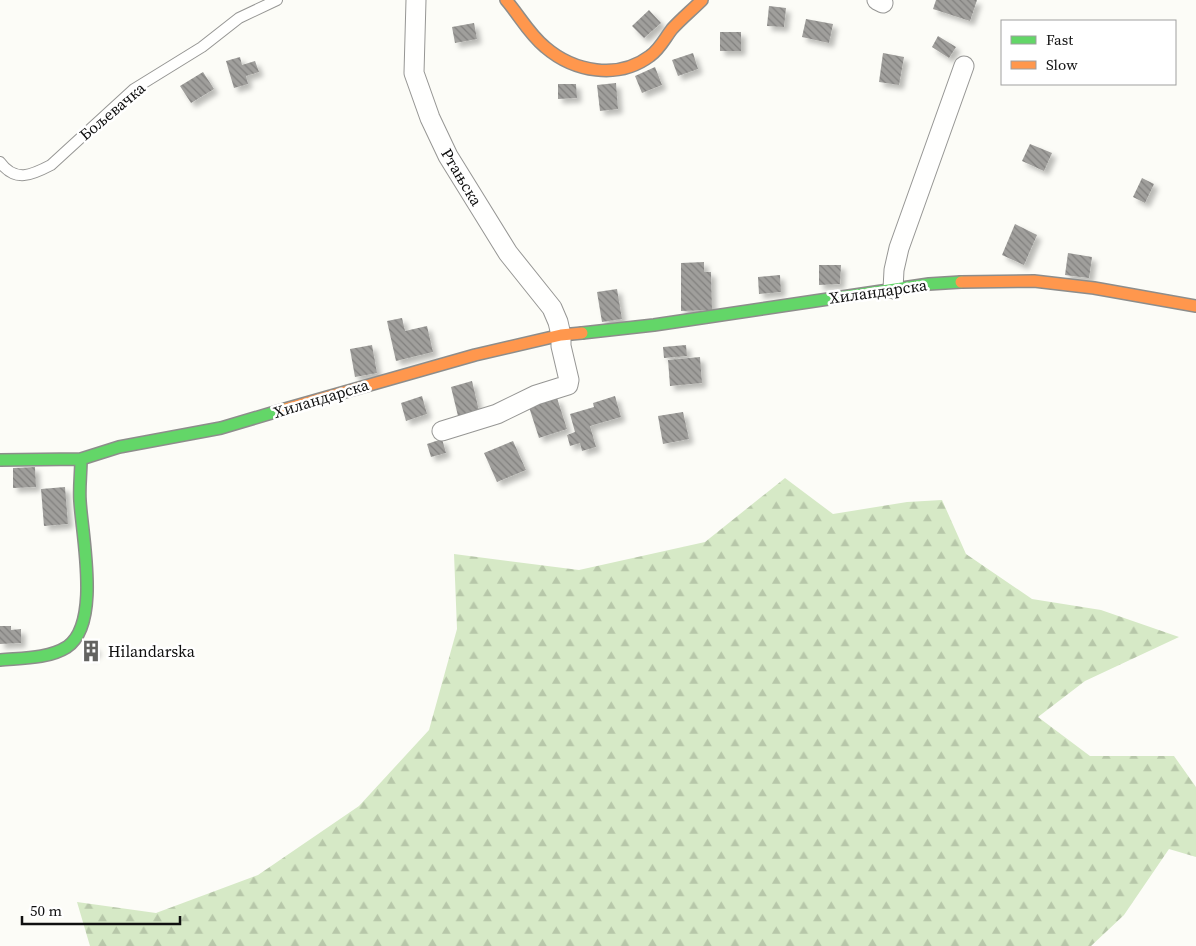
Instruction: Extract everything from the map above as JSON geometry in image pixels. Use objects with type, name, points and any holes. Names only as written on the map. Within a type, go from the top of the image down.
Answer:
[{"type":"street","name":"Ртањска","points":[[416,0],[414,73],[430,118],[448,156],[508,253],[552,308],[560,335]]},
{"type":"street","points":[[506,0],[535,37],[555,55],[584,68],[608,72],[630,67],[652,54],[674,28],[702,0]]},
{"type":"street","points":[[893,289],[894,270],[899,248],[964,66]]},
{"type":"street","name":"Хиландарска","points":[[0,460],[81,459],[120,446],[221,428],[390,378],[560,335],[654,324],[929,284],[980,281],[1034,281],[1094,288],[1196,306]]},
{"type":"street","points":[[442,431],[497,414],[536,395],[568,385],[569,380],[560,335]]},
{"type":"street","points":[[0,660],[62,650],[74,642],[85,618],[87,571],[80,500],[81,459]]},
{"type":"lane","name":"Бољевачка","points":[[0,162],[10,172],[24,176],[41,171],[51,165],[134,89],[202,47],[240,18],[277,0]]},
{"type":"green space","points":[[785,478],[833,514],[907,502],[942,500],[966,554],[1032,599],[1101,610],[1179,637],[1085,681],[1038,717],[1090,756],[1174,756],[1196,787],[1196,857],[1169,849],[1124,915],[1091,946],[90,946],[77,902],[156,913],[258,875],[359,806],[429,730],[457,629],[454,554],[579,570],[705,542]]},
{"type":"building","points":[[936,0],[977,0],[970,21],[933,9]]},
{"type":"building","points":[[769,6],[786,8],[784,27],[767,26]]},
{"type":"building","points":[[649,10],[661,23],[644,38],[632,26]]},
{"type":"building","points":[[806,19],[833,24],[829,43],[802,37]]},
{"type":"building","points":[[474,23],[477,39],[455,43],[452,27]]},
{"type":"building","points":[[720,32],[741,32],[741,51],[720,51]]},
{"type":"building","points":[[938,36],[956,47],[949,58],[932,47]]},
{"type":"building","points":[[693,53],[698,69],[678,76],[672,60]]},
{"type":"building","points":[[883,53],[904,57],[899,85],[879,82]]},
{"type":"building","points":[[240,57],[242,65],[255,61],[259,72],[246,76],[248,84],[234,88],[226,61]]},
{"type":"building","points":[[655,67],[662,85],[642,93],[635,76]]},
{"type":"building","points":[[203,72],[214,89],[191,103],[180,86]]},
{"type":"building","points":[[616,83],[618,109],[600,111],[597,85]]},
{"type":"building","points":[[558,84],[576,84],[577,98],[558,99]]},
{"type":"building","points":[[1030,144],[1052,153],[1044,171],[1022,161]]},
{"type":"building","points":[[1142,178],[1154,184],[1145,203],[1133,197]]},
{"type":"building","points":[[1015,224],[1037,235],[1024,265],[1002,255]]},
{"type":"building","points":[[1068,253],[1092,257],[1089,278],[1065,275]]},
{"type":"building","points":[[704,262],[704,272],[711,272],[712,310],[681,311],[681,263]]},
{"type":"building","points":[[819,265],[841,265],[840,284],[819,285]]},
{"type":"building","points":[[780,275],[781,292],[759,294],[758,277]]},
{"type":"building","points":[[617,289],[622,319],[602,322],[597,292]]},
{"type":"building","points":[[402,318],[405,331],[427,326],[433,352],[396,361],[387,321]]},
{"type":"building","points":[[372,345],[377,373],[355,377],[350,349]]},
{"type":"building","points":[[686,345],[687,356],[664,358],[663,347]]},
{"type":"building","points":[[700,357],[702,383],[670,386],[668,360]]},
{"type":"building","points":[[472,381],[479,411],[458,416],[451,387]]},
{"type":"building","points":[[422,396],[427,414],[406,421],[401,403]]},
{"type":"building","points":[[615,396],[621,417],[590,426],[596,447],[582,451],[580,443],[570,446],[567,435],[575,432],[570,414],[594,407],[593,403]]},
{"type":"building","points":[[557,398],[567,429],[539,438],[529,407]]},
{"type":"building","points":[[683,412],[689,439],[663,444],[658,416]]},
{"type":"building","points":[[442,439],[446,453],[431,457],[427,444]]},
{"type":"building","points":[[513,441],[526,470],[497,482],[484,453]]},
{"type":"building","points":[[35,467],[36,487],[13,488],[13,468]]},
{"type":"building","points":[[65,487],[68,524],[44,526],[41,489]]},
{"type":"building","points":[[0,626],[11,626],[11,630],[21,629],[21,643],[0,644]]},
{"type":"building","name":"Hilandarska","points":[[91,644],[97,650],[90,657],[84,651]]},
{"type":"traffic: fast","points":[[582,333],[654,325],[929,284],[961,282]]},
{"type":"traffic: fast","points":[[0,460],[81,459],[119,447],[221,428],[285,409]]},
{"type":"traffic: fast","points":[[0,660],[34,657],[60,651],[67,647],[77,636],[84,619],[87,600],[87,578],[80,496],[81,459]]},
{"type":"traffic: slow","points":[[506,0],[545,47],[569,62],[596,70],[624,68],[637,64],[650,56],[660,47],[672,29],[702,0]]},
{"type":"traffic: slow","points":[[961,282],[1034,281],[1094,288],[1196,306]]},
{"type":"traffic: slow","points":[[285,409],[475,355],[561,335],[582,333]]},
{"type":"place","name":"Hilandarska","points":[[91,651]]}]
